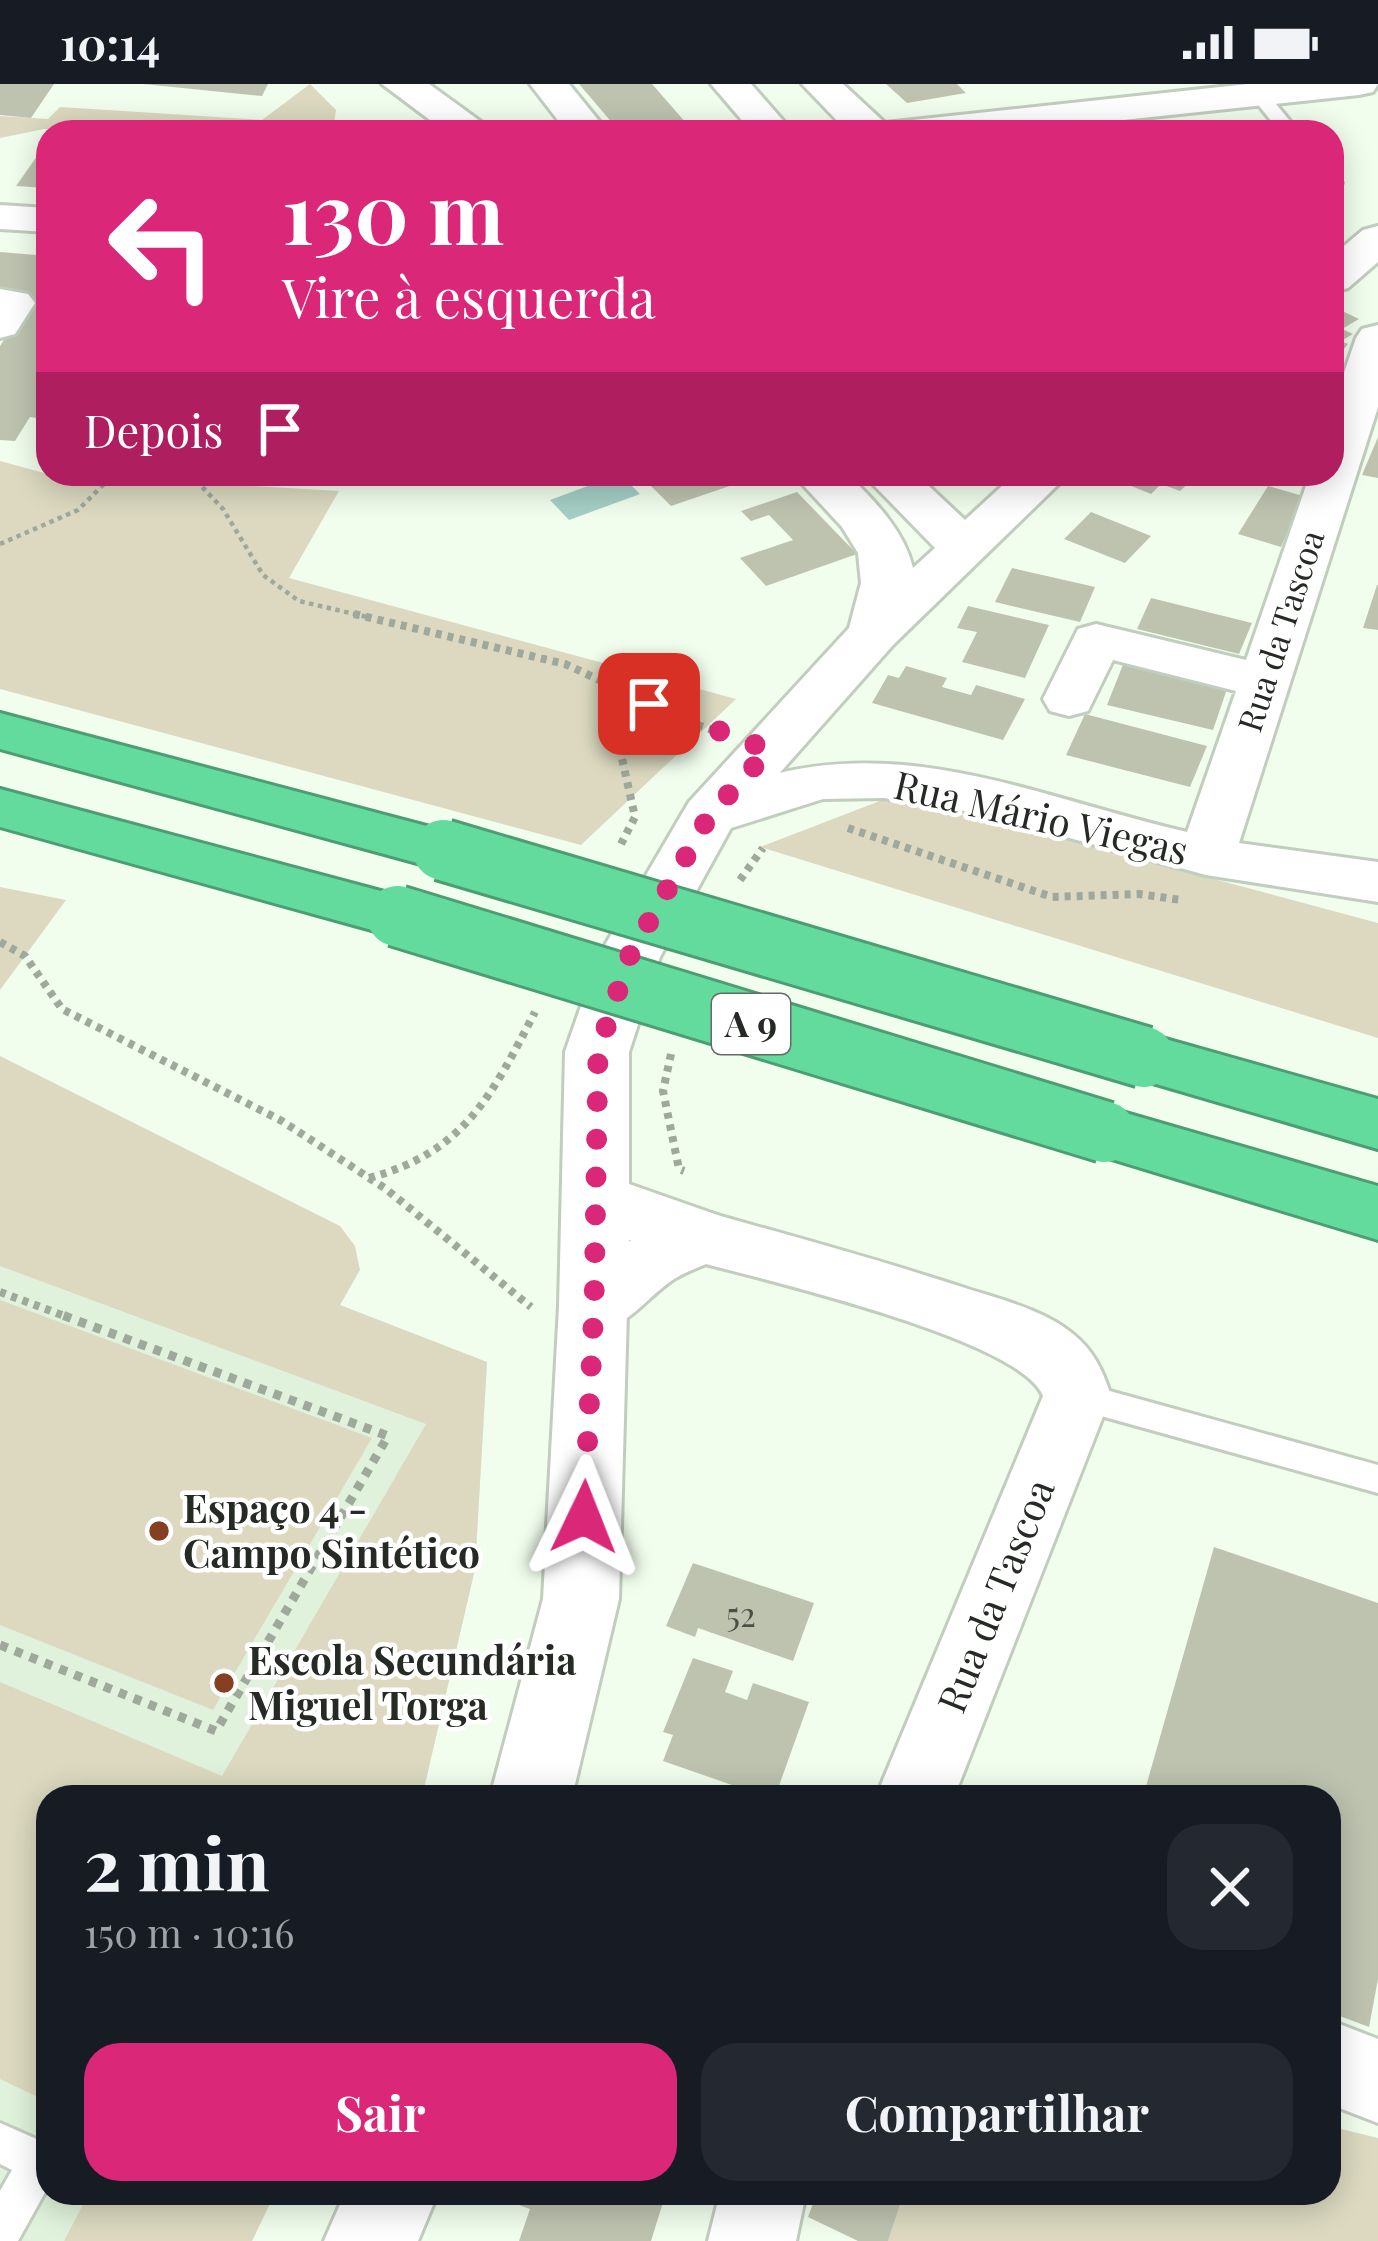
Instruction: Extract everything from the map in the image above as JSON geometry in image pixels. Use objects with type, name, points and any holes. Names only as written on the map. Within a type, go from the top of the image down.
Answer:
[{"type":"highway","name":"A 9","points":[[0,731],[443,850],[1378,1124]]},
{"type":"highway","name":"A 9","points":[[0,808],[397,916],[1378,1213]]},
{"type":"main road","points":[[386,88],[411,120]]},
{"type":"main road","points":[[386,88],[450,120]]},
{"type":"main road","points":[[1344,270],[1376,247]]},
{"type":"main road","points":[[830,486],[880,545],[887,566],[874,633]]},
{"type":"main road","points":[[834,486],[906,534],[964,548]]},
{"type":"main road","points":[[900,486],[964,548]]},
{"type":"main road","points":[[534,1785],[581,1599],[598,1052],[629,957],[709,816],[874,633],[1031,486]]},
{"type":"main road","points":[[595,1197],[624,1212],[702,1237]]},
{"type":"main road","points":[[370,2241],[386,2205]]},
{"type":"street","points":[[548,84],[578,120]]},
{"type":"street","points":[[730,84],[762,120]]},
{"type":"street","points":[[821,84],[858,120]]},
{"type":"street","points":[[1002,120],[1238,93],[1345,87],[1378,94]]},
{"type":"street","points":[[0,217],[36,219]]},
{"type":"street","points":[[0,302],[13,303],[0,325]]},
{"type":"street","name":"Rua da Tascoa","points":[[1344,440],[1378,338]]},
{"type":"street","name":"Rua da Tascoa","points":[[1207,856],[1329,486]]},
{"type":"street","points":[[1069,699],[1096,640],[1264,681]]},
{"type":"street","name":"Rua Mário Viegas","points":[[709,816],[801,785],[878,780],[1056,816],[1207,856],[1378,883]]},
{"type":"street","points":[[591,1330],[651,1260],[702,1237],[845,1276],[1008,1330],[1047,1352],[1070,1374],[1077,1396]]},
{"type":"street","name":"Rua da Tascoa","points":[[920,1785],[1077,1396]]},
{"type":"street","points":[[1341,2066],[1378,2080]]},
{"type":"street","points":[[752,2241],[760,2205]]},
{"type":"lane","points":[[1238,93],[1275,120]]},
{"type":"lane","points":[[1077,1396],[1378,1479]]},
{"type":"lane","points":[[0,2143],[36,2160]]},
{"type":"lane","points":[[0,2232],[36,2169]]},
{"type":"path","points":[[0,544],[66,520],[95,501],[106,486]]},
{"type":"path","points":[[621,690],[676,718],[769,750]]},
{"type":"path","points":[[837,825],[1052,897],[1139,894]]},
{"type":"path","points":[[0,942],[25,956],[62,1010],[281,1121],[591,1330]]},
{"type":"path","points":[[0,1292],[388,1436],[216,1731],[0,1645]]},
{"type":"shaded area","points":[[310,84],[336,110],[334,120],[262,120]]},
{"type":"shaded area","points":[[60,107],[262,120],[36,120],[36,131],[0,138],[0,116],[48,119]]},
{"type":"shaded area","points":[[0,461],[36,471],[36,486],[339,491],[289,578],[736,699],[581,845],[0,689]]},
{"type":"shaded area","points":[[885,799],[1027,829],[1378,923],[1378,1038],[760,847]]},
{"type":"shaded area","points":[[0,887],[66,900],[0,990]]},
{"type":"shaded area","points":[[0,1056],[340,1226],[355,1246],[360,1270],[340,1305],[487,1362],[475,1569],[425,1785],[36,1785],[36,2096],[0,2079],[0,1682],[222,1776],[426,1424],[0,1266]]},
{"type":"shaded area","name":"Escola Secundária Miguel Torga","points":[[0,1174],[487,1362],[475,1569],[425,1785],[36,1785],[36,2205],[269,2205],[252,2241],[0,2241]]},
{"type":"shaded area","name":"Espaço 4 - Campo Sintético","points":[[0,1300],[372,1438],[213,1710],[0,1625]]},
{"type":"shaded area","points":[[1341,2129],[1378,2138],[1378,2241],[888,2241],[900,2205],[1341,2205]]},
{"type":"shaded area","points":[[83,2205],[269,2205],[252,2241],[64,2241]]},
{"type":"water","points":[[588,486],[632,486],[640,494],[569,520],[550,500]]},
{"type":"building","points":[[0,84],[54,84],[31,118],[0,115]]},
{"type":"building","points":[[143,84],[268,84],[262,96]]},
{"type":"building","points":[[579,84],[652,84],[684,120],[610,120]]},
{"type":"building","points":[[886,84],[957,84],[966,93],[907,103]]},
{"type":"building","points":[[36,158],[36,187],[16,186]]},
{"type":"building","points":[[0,252],[36,255],[36,418],[30,417],[15,441],[0,440],[0,346],[32,297],[0,294]]},
{"type":"building","points":[[1344,312],[1359,319],[1344,328]]},
{"type":"building","points":[[1378,437],[1378,478],[1362,475]]},
{"type":"building","points":[[651,486],[730,486],[671,506]]},
{"type":"building","points":[[1131,486],[1159,486],[1151,494]]},
{"type":"building","points":[[1268,486],[1303,496],[1281,547],[1238,534]]},
{"type":"building","points":[[797,492],[857,554],[766,586],[740,558],[793,540],[769,515],[751,521],[741,511]]},
{"type":"building","points":[[1091,512],[1151,536],[1125,563],[1064,539]]},
{"type":"building","points":[[1012,568],[1095,587],[1080,622],[995,602]]},
{"type":"building","points":[[1377,585],[1378,630],[1363,628]]},
{"type":"building","points":[[1151,598],[1252,623],[1239,654],[1137,629]]},
{"type":"building","points":[[968,606],[1049,625],[1025,678],[962,662],[977,632],[957,628]]},
{"type":"building","points":[[1124,662],[1228,686],[1213,730],[1107,705]]},
{"type":"building","points":[[906,666],[947,678],[942,687],[971,695],[976,685],[1025,699],[1003,740],[872,703],[888,675],[899,678]]},
{"type":"building","points":[[1085,714],[1207,746],[1190,787],[1066,755]]},
{"type":"building","points":[[1214,1547],[1378,1603],[1378,1979],[1369,2027],[1341,2016],[1341,1785],[1146,1785]]},
{"type":"building","points":[[693,1563],[814,1603],[793,1661],[698,1628],[695,1637],[666,1626]]},
{"type":"building","points":[[693,1658],[733,1671],[725,1692],[747,1700],[753,1683],[809,1702],[779,1785],[732,1785],[663,1761],[673,1735],[663,1732]]},
{"type":"building","points":[[519,2205],[662,2205],[651,2241],[519,2241],[530,2209]]},
{"type":"building","points":[[812,2205],[900,2205],[888,2241],[858,2241],[808,2217]]},
{"type":"place","name":"Espaço 4 - Campo Sintético","points":[[159,1531]]},
{"type":"place","name":"Escola Secundária Miguel Torga","points":[[224,1683]]},
{"type":"route","points":[[584,1517],[594,1306],[598,1052],[629,957],[709,816],[769,750],[649,704]]}]
